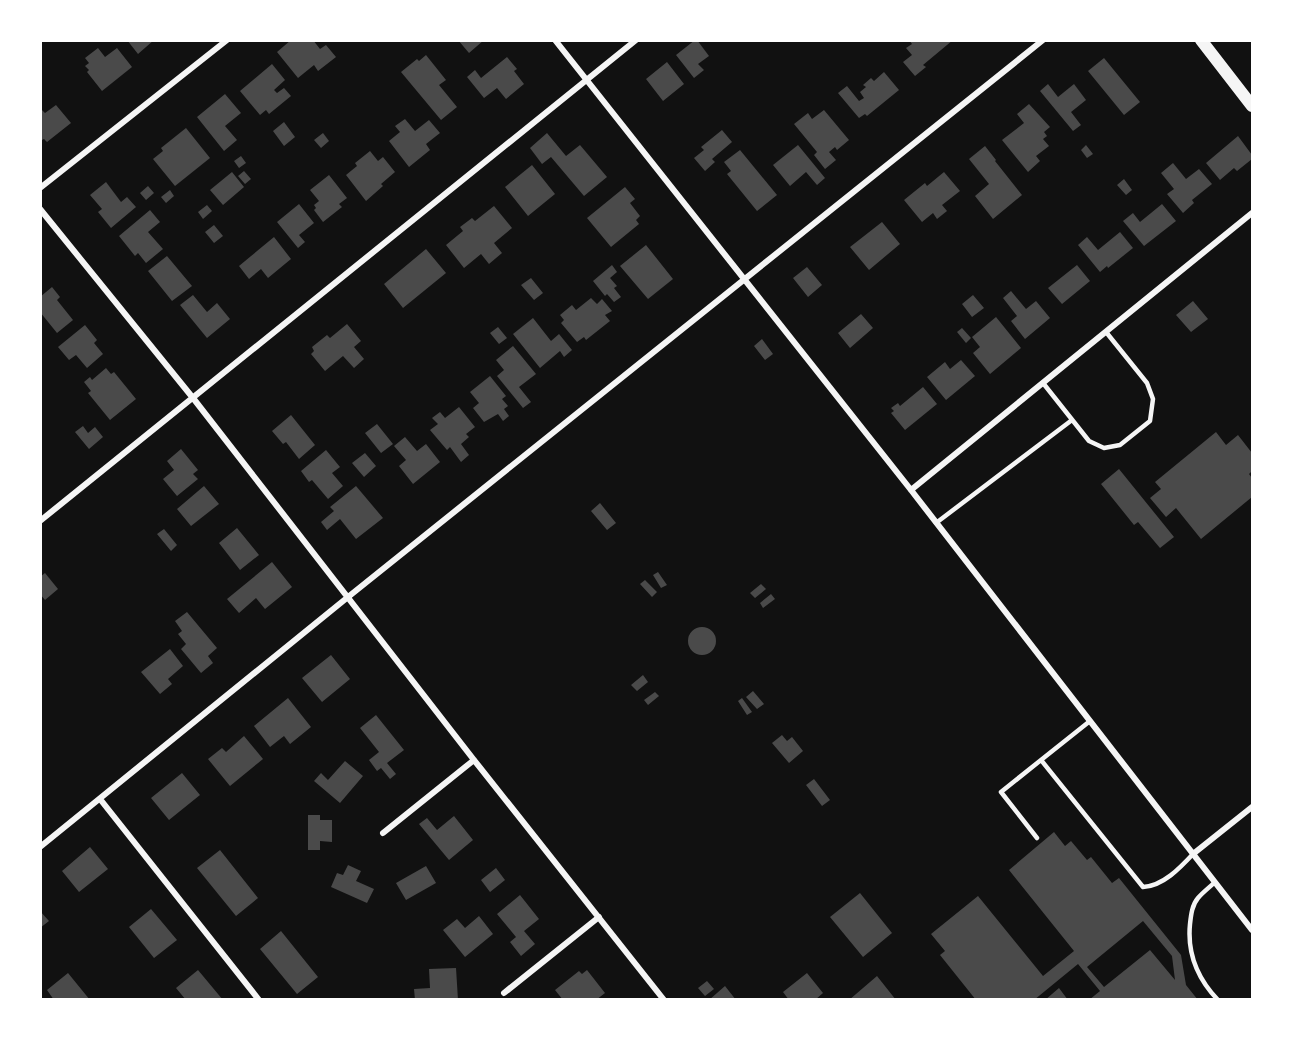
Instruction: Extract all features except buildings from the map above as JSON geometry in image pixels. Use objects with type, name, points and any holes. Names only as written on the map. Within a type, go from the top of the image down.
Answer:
[{"type":"main road","points":[[1201,40],[1252,106]]},
{"type":"street","points":[[40,188],[227,40]]},
{"type":"street","points":[[555,40],[911,490],[1252,930]]},
{"type":"street","points":[[40,521],[636,40]]},
{"type":"street","points":[[40,848],[348,597],[1043,40]]},
{"type":"street","points":[[40,209],[193,398],[474,760],[664,999]]},
{"type":"street","points":[[911,490],[1252,213]]},
{"type":"street","points":[[383,833],[474,760]]},
{"type":"street","points":[[100,799],[260,999]]},
{"type":"street","points":[[1193,854],[1252,807]]},
{"type":"street","points":[[504,993],[599,917]]},
{"type":"lane","points":[[1043,383],[1089,441],[1104,448],[1120,445],[1150,421],[1153,399],[1147,383],[1106,332]]},
{"type":"lane","points":[[936,523],[1072,420]]},
{"type":"lane","points":[[1037,838],[1000,792],[1090,720]]},
{"type":"lane","points":[[1041,760],[1143,887],[1153,887],[1177,871],[1193,854]]},
{"type":"lane","points":[[1215,882],[1198,898],[1192,909],[1188,939],[1195,969],[1204,984],[1218,999]]}]
